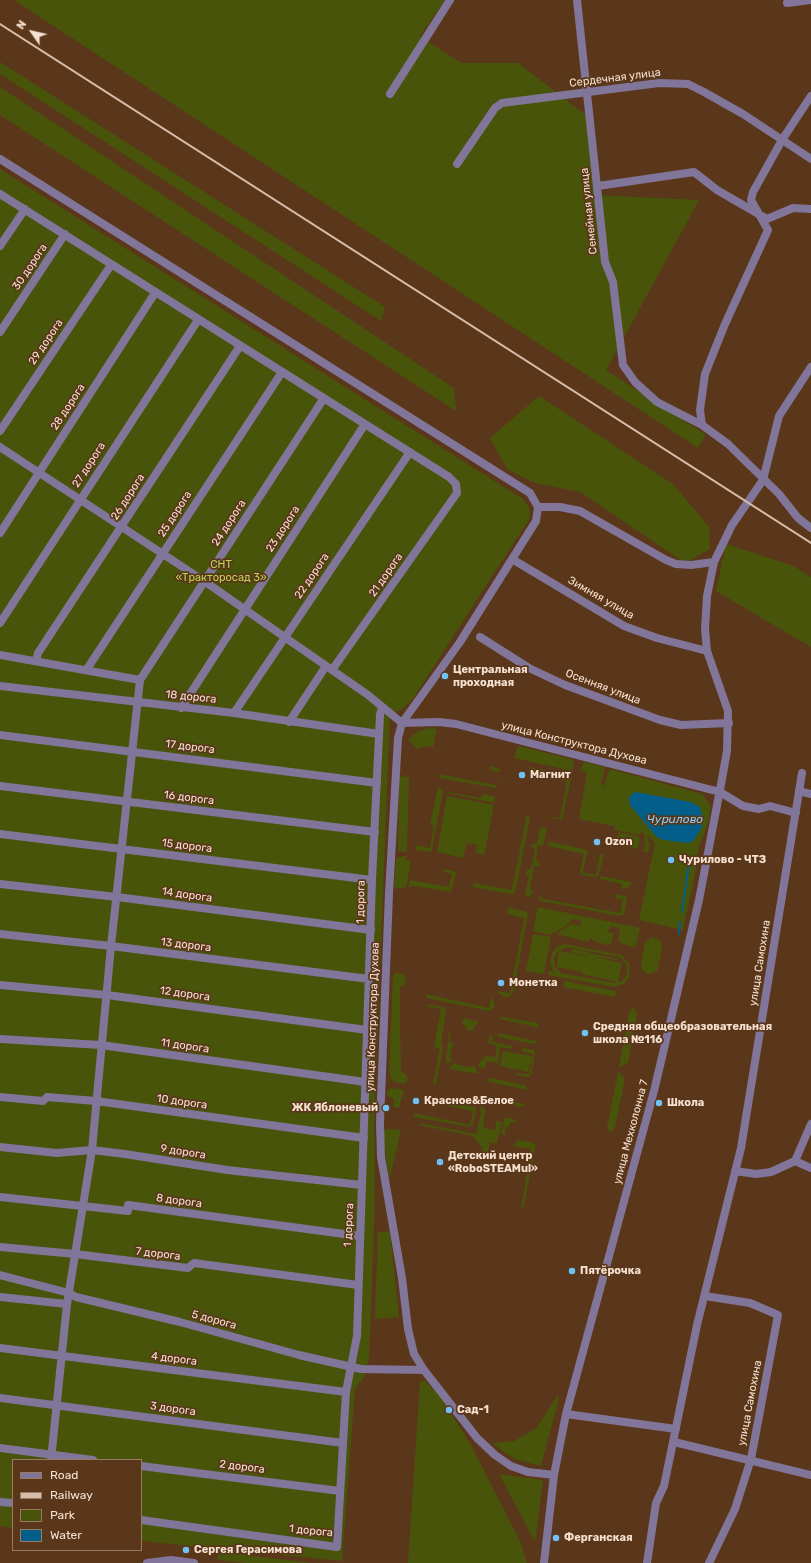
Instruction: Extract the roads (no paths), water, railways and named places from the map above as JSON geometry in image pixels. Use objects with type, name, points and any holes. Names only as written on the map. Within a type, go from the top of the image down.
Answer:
[{"type":"street","points":[[390,94],[450,0]]},
{"type":"street","name":"Семейная улица","points":[[577,0],[605,262],[614,282],[623,365],[635,382],[657,402],[702,426],[728,444],[763,480],[779,494],[798,518],[811,528]]},
{"type":"street","points":[[787,3],[811,0]]},
{"type":"street","name":"Сердечная улица","points":[[457,164],[495,108],[502,103],[659,83],[688,84],[743,114],[811,159]]},
{"type":"street","points":[[702,426],[700,410],[705,374],[725,324],[768,230],[751,200],[752,192],[782,140],[811,96]]},
{"type":"street","points":[[0,160],[530,493],[538,507],[536,521],[460,642],[402,722],[329,668],[204,581],[162,555],[0,447]]},
{"type":"street","points":[[598,186],[694,172],[717,190],[767,219],[793,208],[811,209]]},
{"type":"street","points":[[0,194],[155,293],[410,452]]},
{"type":"street","points":[[0,246],[25,209]]},
{"type":"street","name":"30 дорога","points":[[0,332],[64,234]]},
{"type":"street","name":"29 дорога","points":[[0,431],[111,265]]},
{"type":"street","name":"28 дорога","points":[[0,533],[155,293]]},
{"type":"street","name":"27 дорога","points":[[0,623],[198,320]]},
{"type":"street","name":"26 дорога","points":[[36,661],[38,653],[240,346]]},
{"type":"street","points":[[763,480],[779,416],[811,366]]},
{"type":"street","name":"25 дорога","points":[[88,669],[282,372]]},
{"type":"street","name":"24 дорога","points":[[140,680],[324,398]]},
{"type":"street","name":"23 дорога","points":[[181,708],[365,424]]},
{"type":"street","name":"21 дорога","points":[[289,722],[457,493],[456,484],[449,477],[410,452]]},
{"type":"street","name":"22 дорога","points":[[234,713],[410,452]]},
{"type":"street","name":"улица Мехколонна 7","points":[[554,1475],[566,1414],[654,1091],[699,900],[720,792],[727,751],[729,723],[728,712],[707,651],[705,629],[707,596],[714,562],[732,525],[763,480]]},
{"type":"street","points":[[538,507],[560,507],[580,511],[666,560],[676,564],[691,565],[714,562]]},
{"type":"street","name":"Зимняя улица","points":[[512,559],[624,626],[657,638],[707,651]]},
{"type":"street","name":"Осенняя улица","points":[[480,637],[528,668],[565,685],[660,720],[682,725],[729,723]]},
{"type":"street","points":[[0,655],[88,669],[140,680],[134,751],[111,946],[92,1150],[67,1304],[51,1457]]},
{"type":"street","name":"18 дорога","points":[[0,686],[234,713],[379,734]]},
{"type":"street","name":"1 дорога","points":[[142,1520],[337,1547],[346,1392],[357,1336],[359,1236],[364,1138],[372,880],[380,715],[382,707]]},
{"type":"street","name":"улица Конструктора Духова","points":[[554,1475],[528,1472],[511,1466],[495,1455],[477,1438],[424,1370],[414,1354],[408,1330],[402,1278],[381,1157],[380,1130],[388,893],[396,754],[402,722],[439,722],[456,724],[720,792],[742,806],[759,809],[770,806],[796,813]]},
{"type":"street","name":"17 дорога","points":[[0,735],[377,782]]},
{"type":"street","name":"улица Самохина","points":[[647,1563],[656,1503],[664,1486],[704,1296],[741,1148],[802,773]]},
{"type":"street","name":"16 дорога","points":[[0,786],[375,832]]},
{"type":"street","points":[[799,791],[811,794]]},
{"type":"street","name":"15 дорога","points":[[0,834],[372,880]]},
{"type":"street","name":"14 дорога","points":[[0,884],[117,897],[371,930]]},
{"type":"street","name":"13 дорога","points":[[0,934],[111,946],[369,979]]},
{"type":"street","name":"12 дорога","points":[[0,985],[106,995],[367,1030]]},
{"type":"street","name":"11 дорога","points":[[0,1039],[101,1045],[366,1082]]},
{"type":"street","name":"10 дорога","points":[[0,1097],[43,1101],[47,1096],[96,1101],[364,1138]]},
{"type":"street","points":[[735,1171],[756,1174],[771,1172],[795,1161],[811,1124]]},
{"type":"street","name":"9 дорога","points":[[0,1147],[57,1152],[92,1150],[227,1170],[362,1185]]},
{"type":"street","points":[[795,1161],[811,1168]]},
{"type":"street","name":"8 дорога","points":[[0,1197],[128,1211],[128,1205],[359,1236]]},
{"type":"street","name":"7 дорога","points":[[0,1247],[74,1254],[188,1268],[194,1262],[358,1285]]},
{"type":"street","name":"5 дорога","points":[[0,1275],[69,1293],[76,1297],[180,1322],[299,1355],[361,1369],[424,1370]]},
{"type":"street","name":"улица Самохина","points":[[704,1296],[750,1303],[778,1315],[750,1459],[735,1509],[709,1563]]},
{"type":"street","points":[[0,1297],[67,1304]]},
{"type":"street","name":"4 дорога","points":[[0,1348],[346,1392]]},
{"type":"street","name":"3 дорога","points":[[0,1398],[56,1404],[343,1443]]},
{"type":"street","points":[[566,1414],[676,1429]]},
{"type":"street","points":[[674,1442],[750,1459],[811,1475]]},
{"type":"street","points":[[0,1448],[51,1457],[80,1459]]},
{"type":"street","name":"2 дорога","points":[[142,1466],[340,1491]]},
{"type":"street","points":[[544,1563],[554,1475]]},
{"type":"street","points":[[0,1502],[12,1503]]},
{"type":"street","points":[[147,1563],[171,1560],[194,1563]]},
{"type":"water","name":"Чурилово","points":[[635,792],[691,802],[700,807],[702,827],[693,841],[688,843],[671,841],[660,839],[655,835],[630,805],[629,797]]},
{"type":"waterway","points":[[682,912],[689,863]]},
{"type":"waterway","points":[[679,934],[680,922]]},
{"type":"railway","points":[[0,24],[811,543]]},
{"type":"place","name":"Центральная проходная","points":[[445,676]]},
{"type":"place","name":"Магнит","points":[[522,775]]},
{"type":"place","name":"Ozon","points":[[597,842]]},
{"type":"place","name":"Чурилово - ЧТЗ","points":[[671,860]]},
{"type":"place","name":"Монетка","points":[[501,983]]},
{"type":"place","name":"Средняя общеобразовательная школа №116","points":[[585,1033]]},
{"type":"place","name":"Красное&Белое","points":[[416,1101]]},
{"type":"place","name":"Школа","points":[[659,1103]]},
{"type":"place","name":"ЖК Яблоневый","points":[[386,1108]]},
{"type":"place","name":"Детский центр «RoboSTEAMul»","points":[[440,1162]]},
{"type":"place","name":"Пятёрочка","points":[[572,1271]]},
{"type":"place","name":"Сад-1","points":[[449,1410]]},
{"type":"place","name":"Ферганская","points":[[556,1538]]},
{"type":"place","name":"Сергея Герасимова","points":[[186,1550]]},
{"type":"park label","name":"СНТ «Тракторосад 3»","points":[[221,571]]}]
